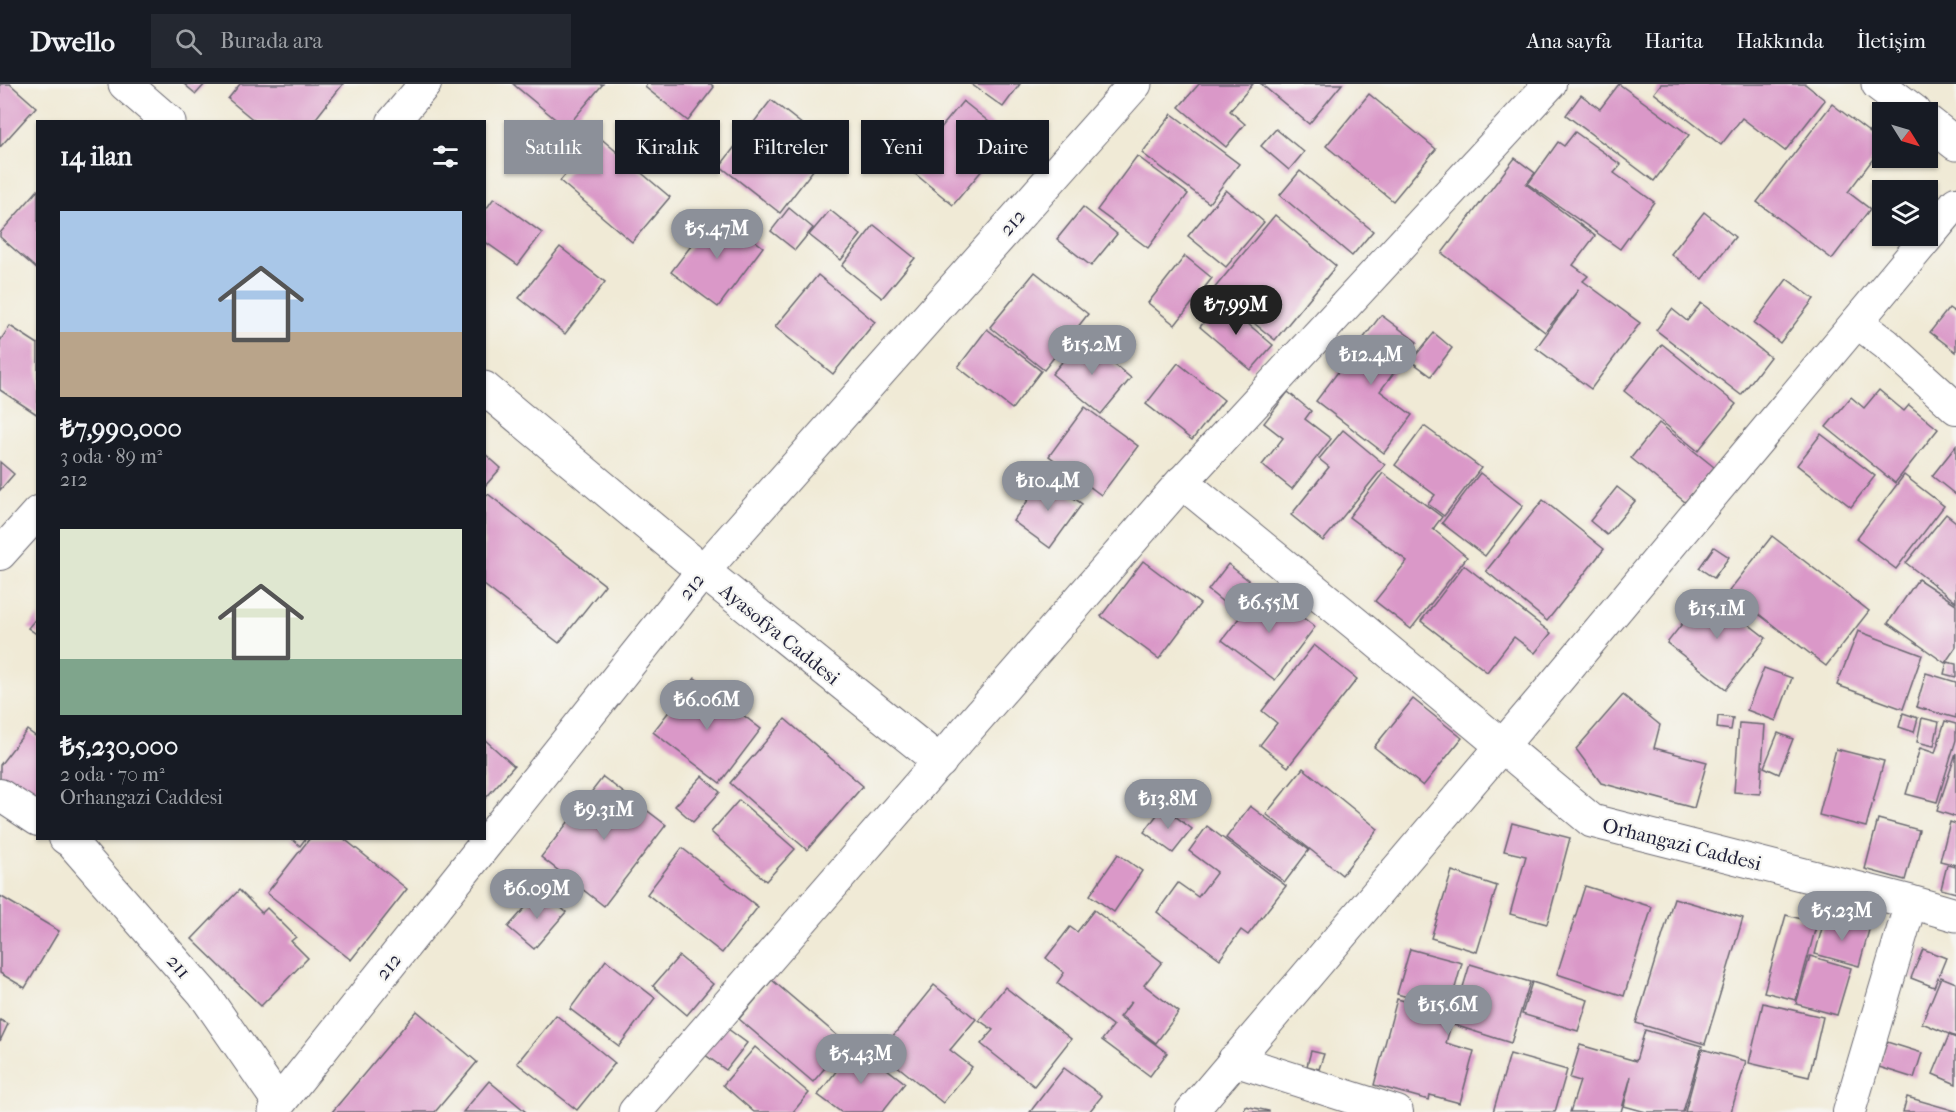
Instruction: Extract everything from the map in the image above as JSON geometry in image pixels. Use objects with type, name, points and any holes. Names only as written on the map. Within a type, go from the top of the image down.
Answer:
[{"type":"street","points":[[125,84],[167,120]]},
{"type":"street","points":[[395,120],[425,84]]},
{"type":"street","name":"212","points":[[277,1108],[703,571],[1135,84]]},
{"type":"street","points":[[635,1112],[1182,482],[1550,84]]},
{"type":"street","points":[[1878,84],[1902,102]]},
{"type":"street","points":[[1938,130],[1956,144]]},
{"type":"street","points":[[1191,1112],[1956,203]]},
{"type":"street","points":[[1857,322],[1886,344],[1956,408]]},
{"type":"street","name":"Ayasofya Caddesi","points":[[486,390],[703,571],[940,762]]},
{"type":"street","name":"Orhangazi Caddesi","points":[[1182,482],[1592,821],[1956,915]]},
{"type":"street","points":[[0,554],[36,515]]},
{"type":"street","points":[[0,795],[36,819]]},
{"type":"street","name":"211","points":[[68,840],[203,993],[277,1108]]},
{"type":"street","points":[[1849,1112],[1911,902]]},
{"type":"street","points":[[1234,1060],[1397,1112]]},
{"type":"building","points":[[0,84],[10,84],[36,107],[0,147]]},
{"type":"building","points":[[184,84],[205,84],[196,94]]},
{"type":"building","points":[[240,84],[343,84],[315,120],[254,120],[228,99]]},
{"type":"building","points":[[513,84],[603,84],[573,120],[556,120]]},
{"type":"building","points":[[647,84],[711,84],[714,87],[687,120],[645,87]]},
{"type":"building","points":[[971,84],[1020,84],[1003,107]]},
{"type":"building","points":[[1199,84],[1253,84],[1230,111],[1245,124],[1226,147],[1179,107]]},
{"type":"building","points":[[1261,84],[1342,84],[1309,124]]},
{"type":"building","points":[[1619,84],[1689,135],[1654,181],[1566,115],[1581,95],[1600,109]]},
{"type":"building","points":[[1661,84],[1805,84],[1825,100],[1785,151],[1742,118],[1721,145],[1654,93]]},
{"type":"building","points":[[1369,94],[1436,149],[1393,201],[1326,146]]},
{"type":"building","points":[[771,100],[797,120],[756,120]]},
{"type":"building","points":[[963,101],[987,120],[956,120],[956,174],[979,174],[953,205],[915,174],[944,174],[944,124]]},
{"type":"building","points":[[1832,104],[1872,134],[1872,160],[1848,192],[1870,209],[1832,259],[1757,202]]},
{"type":"building","points":[[1172,114],[1239,164],[1209,203],[1142,153]]},
{"type":"building","points":[[1276,129],[1304,152],[1289,170],[1261,146]]},
{"type":"building","points":[[1575,132],[1621,165],[1614,173],[1654,202],[1620,249],[1528,184],[1558,142],[1564,146]]},
{"type":"building","points":[[603,140],[615,150],[615,174],[643,174],[670,197],[632,242],[560,181],[566,174],[603,174]]},
{"type":"building","points":[[732,150],[732,174],[810,174],[780,213],[720,166]]},
{"type":"building","points":[[1137,156],[1188,194],[1148,248],[1097,210]]},
{"type":"building","points":[[1515,158],[1535,173],[1526,184],[1595,236],[1573,265],[1588,276],[1583,281],[1640,323],[1591,389],[1536,348],[1579,289],[1545,332],[1442,253]]},
{"type":"building","points":[[1300,171],[1373,231],[1352,256],[1280,195]]},
{"type":"building","points":[[1226,190],[1264,222],[1226,267],[1188,236]]},
{"type":"building","points":[[36,192],[36,268],[0,237],[0,233]]},
{"type":"building","points":[[494,198],[542,233],[518,265],[486,242],[486,209]]},
{"type":"building","points":[[1083,207],[1117,234],[1091,266],[1057,239]]},
{"type":"building","points":[[789,208],[813,228],[795,250],[771,231]]},
{"type":"building","points":[[830,210],[861,235],[841,260],[809,235]]},
{"type":"building","points":[[717,212],[763,247],[718,307],[671,272]]},
{"type":"building","points":[[1704,212],[1735,237],[1702,279],[1671,254]]},
{"type":"building","points":[[1275,215],[1336,266],[1275,340],[1213,290]]},
{"type":"building","points":[[874,225],[915,258],[882,298],[842,266]]},
{"type":"building","points":[[560,247],[605,282],[565,334],[519,298]]},
{"type":"building","points":[[1185,256],[1212,278],[1175,325],[1148,303]]},
{"type":"building","points":[[1035,272],[1088,314],[1044,370],[990,327]]},
{"type":"building","points":[[818,275],[875,322],[833,374],[775,327]]},
{"type":"building","points":[[1787,279],[1814,299],[1780,343],[1754,323]]},
{"type":"building","points":[[1221,301],[1273,345],[1251,370],[1200,327]]},
{"type":"building","points":[[1701,303],[1770,357],[1741,395],[1656,330],[1672,309],[1687,321]]},
{"type":"building","points":[[1949,308],[1956,313],[1956,352],[1930,332]]},
{"type":"building","points":[[1381,315],[1417,342],[1380,391],[1412,415],[1384,453],[1316,401]]},
{"type":"building","points":[[10,326],[36,343],[36,414],[0,390],[0,341]]},
{"type":"building","points":[[987,329],[1041,371],[1012,409],[958,367]]},
{"type":"building","points":[[1434,333],[1452,348],[1431,376],[1411,361]]},
{"type":"building","points":[[1082,338],[1131,378],[1101,414],[1052,374]]},
{"type":"building","points":[[1662,344],[1736,404],[1698,451],[1624,391]]},
{"type":"building","points":[[1178,363],[1224,400],[1192,440],[1146,404]]},
{"type":"building","points":[[1879,390],[1904,411],[1909,405],[1938,429],[1895,483],[1826,427],[1851,397],[1864,408]]},
{"type":"building","points":[[1288,392],[1311,411],[1305,419],[1331,439],[1292,489],[1262,465],[1283,438],[1264,423]]},
{"type":"building","points":[[1085,407],[1138,446],[1101,495],[1049,456]]},
{"type":"building","points":[[1659,423],[1714,467],[1685,502],[1631,458]]},
{"type":"building","points":[[1424,426],[1481,468],[1444,516],[1428,504],[1435,495],[1395,465]]},
{"type":"building","points":[[1343,430],[1385,465],[1323,541],[1291,515],[1329,467],[1319,459]]},
{"type":"building","points":[[1821,434],[1875,476],[1851,507],[1797,465]]},
{"type":"building","points":[[1956,446],[1956,495],[1932,476]]},
{"type":"building","points":[[486,455],[501,468],[486,485]]},
{"type":"building","points":[[0,462],[14,474],[0,490]]},
{"type":"building","points":[[1383,473],[1442,517],[1433,529],[1467,557],[1411,629],[1375,601],[1407,561],[1349,517]]},
{"type":"building","points":[[1480,473],[1523,506],[1485,556],[1442,523]]},
{"type":"building","points":[[1904,475],[1944,506],[1896,569],[1856,539]]},
{"type":"building","points":[[1045,477],[1082,504],[1050,548],[1013,521]]},
{"type":"building","points":[[1617,487],[1635,501],[1607,535],[1590,521]]},
{"type":"building","points":[[488,494],[605,585],[559,643],[486,587],[486,496]]},
{"type":"building","points":[[1543,500],[1604,549],[1547,621],[1486,571]]},
{"type":"building","points":[[1946,514],[1956,522],[1956,602],[1906,563]]},
{"type":"building","points":[[1772,536],[1869,611],[1826,666],[1729,591]]},
{"type":"building","points":[[1714,547],[1729,557],[1714,578],[1699,568]]},
{"type":"building","points":[[1143,561],[1200,604],[1159,659],[1101,616]]},
{"type":"building","points":[[1228,564],[1253,584],[1233,610],[1208,590]]},
{"type":"building","points":[[1464,565],[1551,633],[1535,653],[1514,637],[1487,672],[1421,621]]},
{"type":"building","points":[[1918,579],[1956,604],[1956,647],[1945,663],[1888,623]]},
{"type":"building","points":[[1263,587],[1315,627],[1275,680],[1222,640]]},
{"type":"building","points":[[1707,592],[1766,638],[1726,689],[1667,643]]},
{"type":"building","points":[[36,618],[36,634],[28,628]]},
{"type":"building","points":[[1858,631],[1922,655],[1903,709],[1837,685]]},
{"type":"building","points":[[1314,645],[1357,679],[1288,767],[1260,745],[1277,723],[1262,711]]},
{"type":"building","points":[[1947,662],[1956,664],[1956,677],[1944,674]]},
{"type":"building","points":[[1764,668],[1792,678],[1776,721],[1747,710]]},
{"type":"building","points":[[1926,673],[1956,682],[1956,718],[1916,707]]},
{"type":"building","points":[[695,678],[761,729],[720,783],[653,732]]},
{"type":"building","points":[[1623,695],[1660,725],[1654,748],[1707,762],[1694,808],[1601,783],[1576,749]]},
{"type":"building","points":[[1413,699],[1462,738],[1423,786],[1374,747]]},
{"type":"building","points":[[1903,713],[1918,718],[1914,732],[1899,727]]},
{"type":"building","points":[[1718,716],[1733,718],[1731,730],[1717,728]]},
{"type":"building","points":[[1922,718],[1939,722],[1934,746],[1917,742]]},
{"type":"building","points":[[785,719],[863,786],[807,850],[730,783]]},
{"type":"building","points":[[1945,721],[1956,724],[1956,740],[1937,802],[1906,794],[1920,748],[1935,753]]},
{"type":"building","points":[[1739,723],[1765,725],[1760,794],[1734,792]]},
{"type":"building","points":[[27,730],[36,737],[36,809],[0,782],[0,765]]},
{"type":"building","points":[[1778,733],[1793,739],[1779,774],[1764,767]]},
{"type":"building","points":[[486,741],[514,766],[486,798]]},
{"type":"building","points":[[1836,749],[1884,761],[1866,827],[1819,815]]},
{"type":"building","points":[[1956,753],[1956,817],[1937,811]]},
{"type":"building","points":[[1303,768],[1378,829],[1342,875],[1266,814]]},
{"type":"building","points":[[702,776],[720,792],[693,822],[675,806]]},
{"type":"building","points":[[603,777],[666,825],[604,906],[541,857]]},
{"type":"building","points":[[739,800],[795,849],[766,881],[711,832]]},
{"type":"building","points":[[1250,806],[1309,850],[1285,882],[1226,838]]},
{"type":"building","points":[[1163,807],[1192,829],[1173,853],[1144,832]]},
{"type":"building","points":[[1878,819],[1919,830],[1905,880],[1865,869]]},
{"type":"building","points":[[1950,822],[1956,824],[1956,865],[1940,861]]},
{"type":"building","points":[[1512,823],[1570,838],[1547,924],[1510,914],[1526,856],[1504,851]]},
{"type":"building","points":[[1207,826],[1286,886],[1248,935],[1241,930],[1220,959],[1157,912],[1178,883],[1198,897],[1217,872],[1189,851]]},
{"type":"building","points":[[293,840],[304,840],[300,846]]},
{"type":"building","points":[[308,840],[346,840],[407,889],[351,960],[267,893]]},
{"type":"building","points":[[682,848],[758,907],[722,953],[647,894]]},
{"type":"building","points":[[1118,854],[1142,871],[1114,912],[1090,895]]},
{"type":"building","points":[[1947,865],[1956,867],[1956,893],[1941,889]]},
{"type":"building","points":[[1452,871],[1497,886],[1477,952],[1431,938]]},
{"type":"building","points":[[1585,886],[1652,907],[1624,996],[1557,974]]},
{"type":"building","points":[[239,890],[262,913],[267,908],[296,937],[291,941],[308,958],[261,1006],[192,939]]},
{"type":"building","points":[[541,890],[566,912],[534,949],[508,927]]},
{"type":"building","points":[[0,896],[59,931],[25,988],[0,973]]},
{"type":"building","points":[[1674,898],[1743,918],[1705,1044],[1636,1023]]},
{"type":"building","points":[[1094,910],[1162,962],[1144,985],[1179,1012],[1156,1043],[1121,1016],[1132,1001],[1119,1017],[1167,1053],[1150,1076],[1102,1040],[1113,1026],[1057,983],[1064,973],[1046,958],[1070,927],[1077,932]]},
{"type":"building","points":[[1786,915],[1817,923],[1796,1000],[1764,992]]},
{"type":"building","points":[[1825,917],[1869,930],[1859,966],[1815,954]]},
{"type":"building","points":[[1410,949],[1462,963],[1449,1009],[1397,994]]},
{"type":"building","points":[[1923,949],[1946,958],[1934,987],[1911,978]]},
{"type":"building","points":[[679,956],[713,984],[687,1015],[653,986]]},
{"type":"building","points":[[1810,956],[1851,968],[1837,1015],[1796,1004]]},
{"type":"building","points":[[606,960],[655,998],[619,1046],[570,1009]]},
{"type":"building","points":[[1470,964],[1530,982],[1511,1043],[1451,1024],[1446,1043],[1474,1051],[1460,1103],[1430,1095],[1429,1100],[1374,1085],[1397,999],[1454,1014],[1453,1020]]},
{"type":"building","points":[[1941,977],[1956,983],[1956,1037],[1922,1023]]},
{"type":"building","points":[[772,980],[846,1043],[813,1082],[739,1019]]},
{"type":"building","points":[[1532,982],[1588,1000],[1578,1031],[1522,1014]]},
{"type":"building","points":[[934,985],[976,1019],[950,1050],[972,1067],[943,1103],[880,1052]]},
{"type":"building","points":[[1005,987],[1071,1039],[1034,1086],[981,1044],[993,1030],[979,1020]]},
{"type":"building","points":[[1763,1003],[1823,1017],[1809,1077],[1749,1063]]},
{"type":"building","points":[[417,1011],[477,1062],[435,1112],[332,1112]]},
{"type":"building","points":[[556,1015],[615,1063],[577,1110],[517,1063]]},
{"type":"building","points":[[0,1020],[8,1024],[0,1041]]},
{"type":"building","points":[[724,1026],[747,1043],[726,1070],[704,1054]]},
{"type":"building","points":[[1645,1030],[1702,1046],[1683,1112],[1646,1112],[1624,1106],[1631,1076],[1621,1112],[1570,1112],[1580,1081],[1570,1078],[1580,1045],[1636,1061]]},
{"type":"building","points":[[1949,1035],[1956,1038],[1956,1084],[1933,1074]]},
{"type":"building","points":[[1887,1042],[1922,1053],[1914,1078],[1879,1067]]},
{"type":"building","points":[[856,1045],[905,1083],[882,1112],[841,1112],[818,1095]]},
{"type":"building","points":[[755,1047],[809,1093],[793,1112],[754,1112],[723,1085]]},
{"type":"building","points":[[1702,1049],[1746,1061],[1731,1112],[1685,1112]]},
{"type":"building","points":[[1311,1051],[1324,1054],[1319,1069],[1307,1066]]},
{"type":"building","points":[[1510,1054],[1567,1070],[1555,1112],[1493,1112]]},
{"type":"building","points":[[1064,1068],[1102,1096],[1089,1112],[1030,1112]]},
{"type":"building","points":[[489,1081],[526,1112],[463,1112]]},
{"type":"building","points":[[1907,1097],[1956,1111],[1956,1112],[1903,1112]]},
{"type":"building","points":[[1245,1106],[1269,1111],[1269,1112],[1244,1112]]}]
